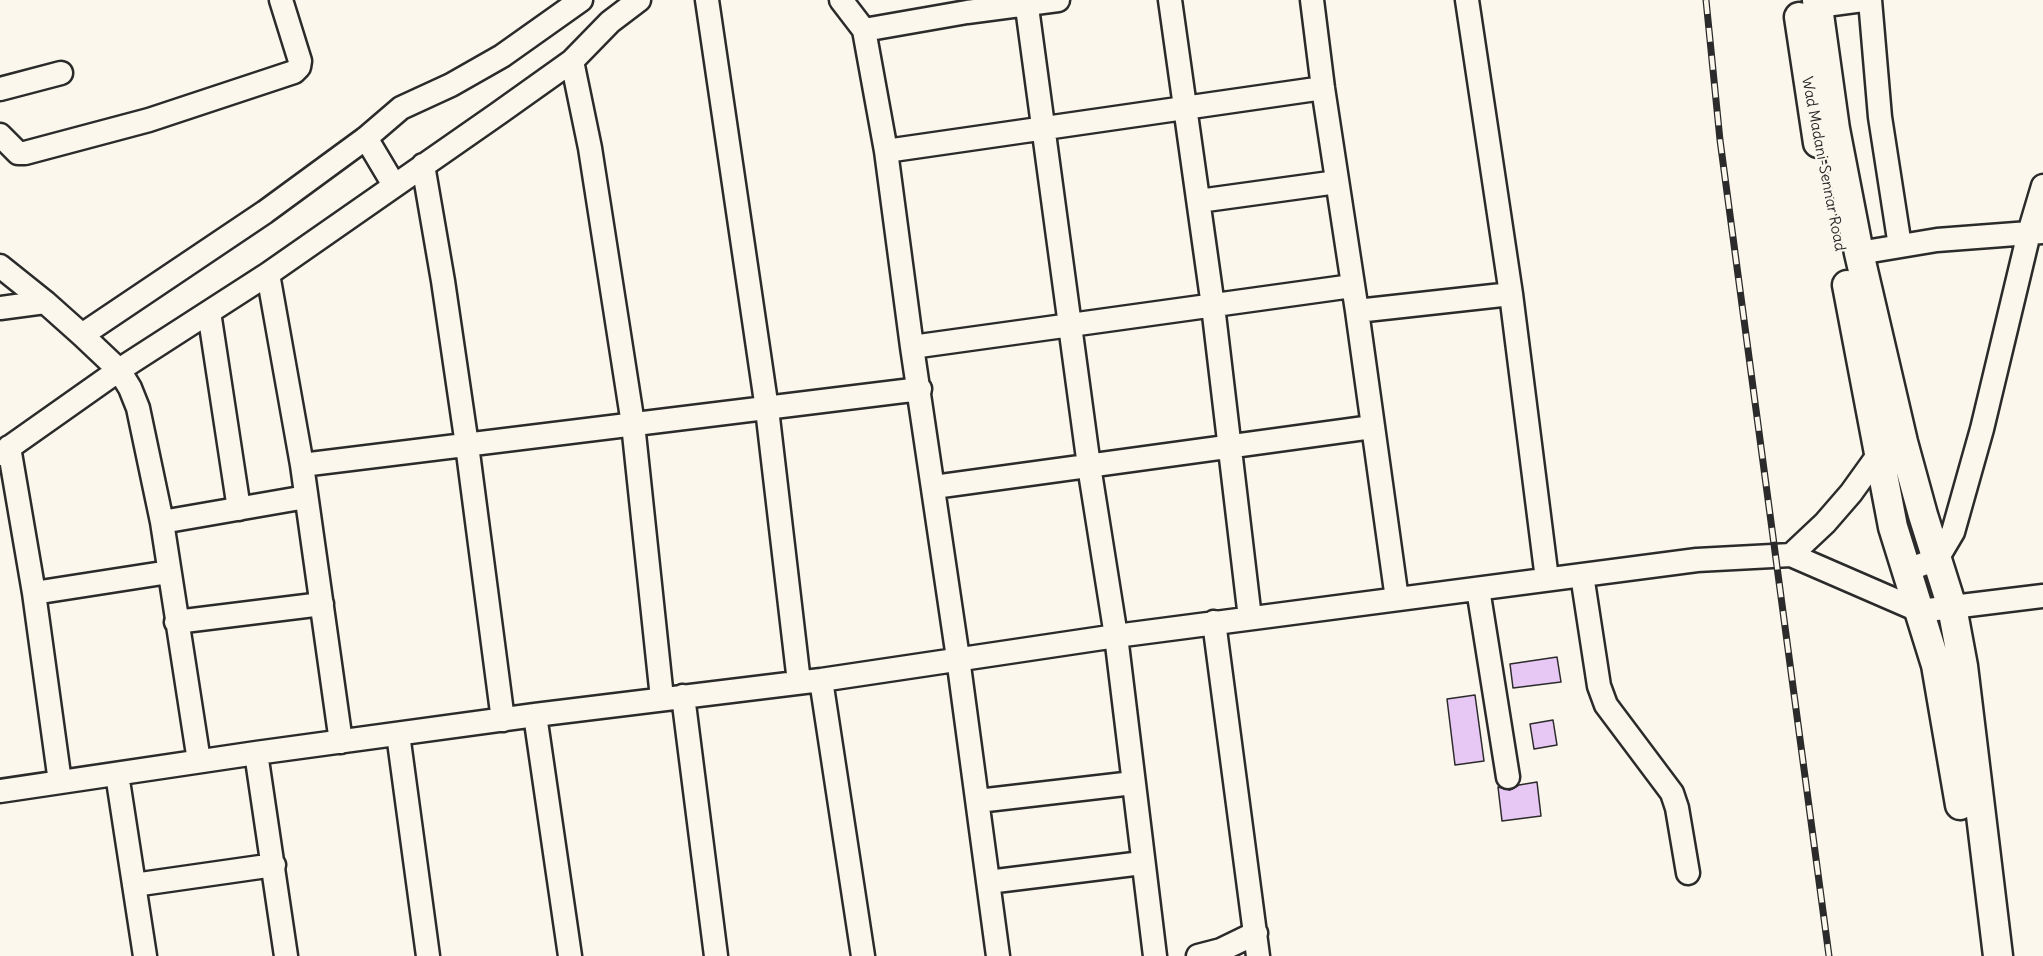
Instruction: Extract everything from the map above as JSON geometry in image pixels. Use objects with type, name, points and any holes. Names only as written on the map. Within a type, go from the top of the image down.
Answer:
[{"type":"main road","name":"Wad Madani-Sennar Road","points":[[1811,2],[1859,253],[1866,326]]},
{"type":"main road","name":"Wad Madani-Sennar Road","points":[[1811,2],[1815,132],[1866,326]]},
{"type":"main road","points":[[1866,326],[1879,454],[1893,527],[1936,665],[1960,805],[1979,956]]},
{"type":"main road","points":[[1866,326],[1952,607],[1963,666],[1998,956]]},
{"type":"street","points":[[0,135],[18,153],[25,153],[149,120],[294,72],[299,67],[300,61],[281,0]]},
{"type":"street","points":[[82,335],[266,212],[366,138],[400,108],[451,85],[502,56],[581,0]]},
{"type":"street","points":[[60,782],[34,593],[4,451],[119,370],[268,274],[572,61],[610,22],[639,0]]},
{"type":"street","points":[[707,0],[767,409],[810,681],[863,956]]},
{"type":"street","points":[[841,0],[864,30],[886,151],[998,956]]},
{"type":"street","points":[[864,30],[967,12],[1058,0]]},
{"type":"street","points":[[1170,0],[1213,306],[1250,618]]},
{"type":"street","points":[[1312,0],[1397,599]]},
{"type":"street","points":[[1467,0],[1511,294],[1547,579]]},
{"type":"street","points":[[1811,2],[1863,0]]},
{"type":"street","points":[[1870,0],[1880,117],[1900,246]]},
{"type":"street","points":[[1026,3],[1089,466],[1116,636],[1155,956]]},
{"type":"street","points":[[572,61],[590,148],[673,697],[716,956]]},
{"type":"street","points":[[0,89],[61,73]]},
{"type":"street","points":[[886,151],[1323,88]]},
{"type":"street","points":[[366,138],[394,185]]},
{"type":"street","points":[[423,165],[467,445],[503,720]]},
{"type":"street","points":[[1198,201],[1337,182]]},
{"type":"street","points":[[1907,570],[1937,559],[1953,532],[1963,503],[2036,232],[2043,186]]},
{"type":"street","points":[[1859,253],[1969,237],[2036,232]]},
{"type":"street","points":[[0,266],[82,335],[119,370],[130,388],[138,408],[162,522],[199,761]]},
{"type":"street","points":[[268,274],[302,465],[342,742]]},
{"type":"street","points":[[912,347],[1352,286]]},
{"type":"street","points":[[1357,311],[1511,294]]},
{"type":"street","points":[[0,308],[45,302]]},
{"type":"street","points":[[209,312],[239,509]]},
{"type":"street","points":[[302,465],[767,409],[920,388]]},
{"type":"street","points":[[934,487],[1372,427]]},
{"type":"street","points":[[1791,555],[1825,523],[1851,493],[1879,454]]},
{"type":"street","points":[[162,522],[306,497]]},
{"type":"street","points":[[0,791],[535,715],[810,681],[1214,622],[1697,560],[1791,555],[1920,611],[2043,596]]},
{"type":"street","points":[[34,593],[169,572]]},
{"type":"street","points":[[1582,575],[1602,695],[1606,705],[1672,793],[1677,808],[1688,873]]},
{"type":"street","points":[[1478,589],[1508,777]]},
{"type":"street","points":[[176,622],[322,604]]},
{"type":"street","points":[[1214,622],[1258,956]]},
{"type":"street","points":[[535,715],[570,956]]},
{"type":"street","points":[[398,734],[428,956]]},
{"type":"street","points":[[256,753],[286,956]]},
{"type":"street","points":[[117,774],[145,956]]},
{"type":"street","points":[[978,801],[1133,783]]},
{"type":"street","points":[[988,882],[1142,863]]},
{"type":"street","points":[[134,885],[274,866]]},
{"type":"street","points":[[1198,956],[1221,950],[1256,933]]},
{"type":"building","points":[[1557,657],[1561,682],[1513,688],[1510,664]]},
{"type":"building","points":[[1475,695],[1484,761],[1455,765],[1447,699]]},
{"type":"building","points":[[1553,720],[1557,745],[1534,749],[1530,724]]},
{"type":"building","points":[[1537,782],[1541,816],[1502,821],[1498,787],[1510,790],[1519,785]]},
{"type":"railway","points":[[1706,0],[1720,140],[1829,956]]}]
